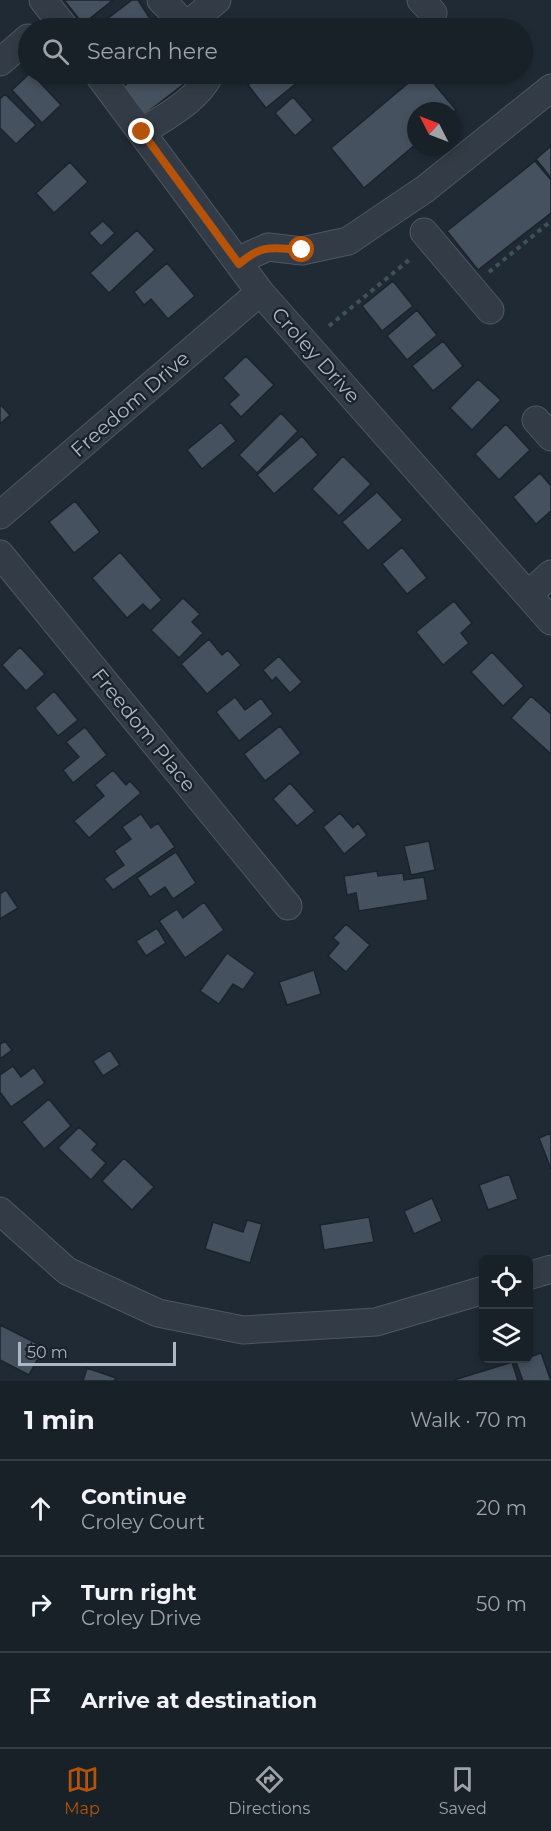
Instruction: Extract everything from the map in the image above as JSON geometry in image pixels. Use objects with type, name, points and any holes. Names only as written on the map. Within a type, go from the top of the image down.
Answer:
[{"type":"street","points":[[161,0],[179,18]]},
{"type":"street","points":[[198,18],[217,0]]},
{"type":"street","points":[[0,62],[18,47]]},
{"type":"street","name":"Croley Drive","points":[[106,84],[260,292],[551,621]]},
{"type":"street","points":[[142,132],[184,104],[203,84]]},
{"type":"street","points":[[239,264],[248,256],[268,247],[302,250],[348,241],[424,189],[551,87]]},
{"type":"street","points":[[424,232],[490,310]]},
{"type":"street","name":"Freedom Drive","points":[[0,515],[260,292]]},
{"type":"street","name":"Freedom Place","points":[[0,554],[288,906]]},
{"type":"street","points":[[528,595],[551,574]]},
{"type":"street","points":[[0,1211],[67,1271],[158,1313],[243,1330],[376,1322],[479,1291]]},
{"type":"street","points":[[533,1274],[551,1269]]},
{"type":"path","points":[[481,278],[551,221]]},
{"type":"path","points":[[329,326],[409,260]]},
{"type":"building","points":[[64,0],[113,0],[90,18],[78,18]]},
{"type":"building","points":[[132,0],[138,0],[150,18],[108,18]]},
{"type":"building","points":[[18,84],[41,84],[61,105],[42,123],[12,90]]},
{"type":"building","points":[[127,84],[184,84],[145,114],[122,88]]},
{"type":"building","points":[[249,84],[295,84],[266,108]]},
{"type":"building","points":[[407,84],[434,84],[449,102],[407,102],[407,152],[364,188],[331,148]]},
{"type":"building","points":[[5,94],[36,125],[16,144],[0,128],[0,99]]},
{"type":"building","points":[[293,97],[313,120],[295,136],[275,113]]},
{"type":"building","points":[[551,146],[551,178],[536,159]]},
{"type":"building","points":[[535,161],[551,180],[551,213],[478,270],[447,231]]},
{"type":"building","points":[[70,162],[88,182],[54,213],[36,193]]},
{"type":"building","points":[[103,221],[115,233],[101,246],[89,233]]},
{"type":"building","points":[[137,230],[155,250],[109,293],[90,273]]},
{"type":"building","points":[[167,263],[195,296],[168,319],[151,299],[144,305],[134,292]]},
{"type":"building","points":[[393,281],[413,306],[382,331],[362,306]]},
{"type":"building","points":[[417,310],[437,335],[407,360],[387,336]]},
{"type":"building","points":[[443,341],[463,366],[433,391],[412,366]]},
{"type":"building","points":[[246,356],[274,385],[241,417],[229,404],[239,395],[223,378]]},
{"type":"building","points":[[478,379],[501,400],[472,430],[450,408]]},
{"type":"building","points":[[0,404],[10,415],[0,424]]},
{"type":"building","points":[[281,413],[298,431],[257,473],[239,455]]},
{"type":"building","points":[[221,422],[236,441],[202,469],[187,450]]},
{"type":"building","points":[[506,424],[530,450],[499,480],[475,454]]},
{"type":"building","points":[[302,436],[318,455],[274,494],[257,475]]},
{"type":"building","points":[[343,456],[371,484],[339,516],[312,489]]},
{"type":"building","points":[[540,473],[551,486],[551,511],[536,524],[513,497]]},
{"type":"building","points":[[377,492],[403,520],[368,551],[342,522]]},
{"type":"building","points":[[75,501],[100,532],[74,553],[49,522]]},
{"type":"building","points":[[402,547],[427,578],[407,594],[382,564]]},
{"type":"building","points":[[120,552],[162,600],[150,611],[143,604],[127,618],[92,578]]},
{"type":"building","points":[[183,598],[200,614],[192,622],[203,633],[179,658],[151,630]]},
{"type":"building","points":[[454,601],[472,623],[461,633],[469,643],[443,665],[416,632]]},
{"type":"building","points":[[209,639],[222,655],[228,650],[241,665],[207,694],[181,664]]},
{"type":"building","points":[[20,647],[45,674],[26,691],[2,665]]},
{"type":"building","points":[[492,652],[524,686],[503,706],[471,672]]},
{"type":"building","points":[[279,656],[302,682],[290,693],[276,677],[272,681],[263,670]]},
{"type":"building","points":[[54,691],[78,720],[58,736],[35,708]]},
{"type":"building","points":[[531,696],[551,714],[551,754],[511,718]]},
{"type":"building","points":[[235,697],[245,710],[261,698],[273,714],[239,741],[216,712]]},
{"type":"building","points":[[280,726],[301,753],[265,781],[244,754]]},
{"type":"building","points":[[85,727],[107,755],[73,783],[63,770],[79,757],[66,742]]},
{"type":"building","points":[[113,770],[126,785],[130,781],[141,793],[89,838],[74,821],[104,796],[95,785]]},
{"type":"building","points":[[290,783],[315,811],[297,826],[273,799]]},
{"type":"building","points":[[340,813],[353,828],[358,823],[367,835],[344,854],[323,827]]},
{"type":"building","points":[[141,814],[151,828],[158,823],[175,847],[113,890],[104,879],[124,865],[114,851],[131,839],[122,827]]},
{"type":"building","points":[[429,841],[435,870],[411,875],[404,846]]},
{"type":"building","points":[[176,852],[196,883],[173,899],[165,887],[150,897],[137,878]]},
{"type":"building","points":[[377,871],[378,876],[403,873],[404,880],[424,877],[428,900],[359,911],[356,893],[347,895],[344,876]]},
{"type":"building","points":[[6,890],[18,908],[0,919],[0,894]]},
{"type":"building","points":[[204,902],[224,930],[185,958],[159,921],[177,909],[183,918]]},
{"type":"building","points":[[346,924],[370,945],[346,972],[328,956],[339,943],[333,938]]},
{"type":"building","points":[[157,928],[166,943],[146,956],[136,941]]},
{"type":"building","points":[[227,953],[255,973],[243,990],[233,984],[219,1004],[200,991]]},
{"type":"building","points":[[314,970],[321,994],[287,1005],[279,982]]},
{"type":"building","points":[[5,1041],[12,1050],[0,1059],[0,1044]]},
{"type":"building","points":[[110,1050],[120,1065],[103,1076],[93,1061]]},
{"type":"building","points":[[13,1066],[21,1077],[34,1067],[45,1083],[11,1107],[0,1092],[0,1075]]},
{"type":"building","points":[[49,1099],[71,1126],[44,1149],[22,1122]]},
{"type":"building","points":[[79,1127],[97,1144],[92,1150],[106,1163],[91,1180],[58,1148]]},
{"type":"building","points":[[551,1133],[551,1169],[539,1138]]},
{"type":"building","points":[[124,1158],[154,1187],[132,1210],[102,1181]]},
{"type":"building","points":[[509,1174],[518,1199],[488,1210],[479,1185]]},
{"type":"building","points":[[432,1198],[442,1221],[414,1234],[404,1211]]},
{"type":"building","points":[[369,1217],[374,1242],[324,1250],[320,1225]]},
{"type":"building","points":[[247,1220],[262,1224],[250,1263],[205,1249],[213,1222],[243,1232]]},
{"type":"building","points":[[0,1325],[44,1347],[29,1375],[0,1360]]},
{"type":"building","points":[[541,1353],[551,1381],[523,1381],[516,1363],[533,1363],[533,1356]]},
{"type":"building","points":[[512,1363],[518,1381],[454,1381]]},
{"type":"building","points":[[87,1368],[116,1378],[114,1381],[83,1381]]},
{"type":"route","points":[[142,132],[239,264],[248,256],[268,247],[302,250]]}]
